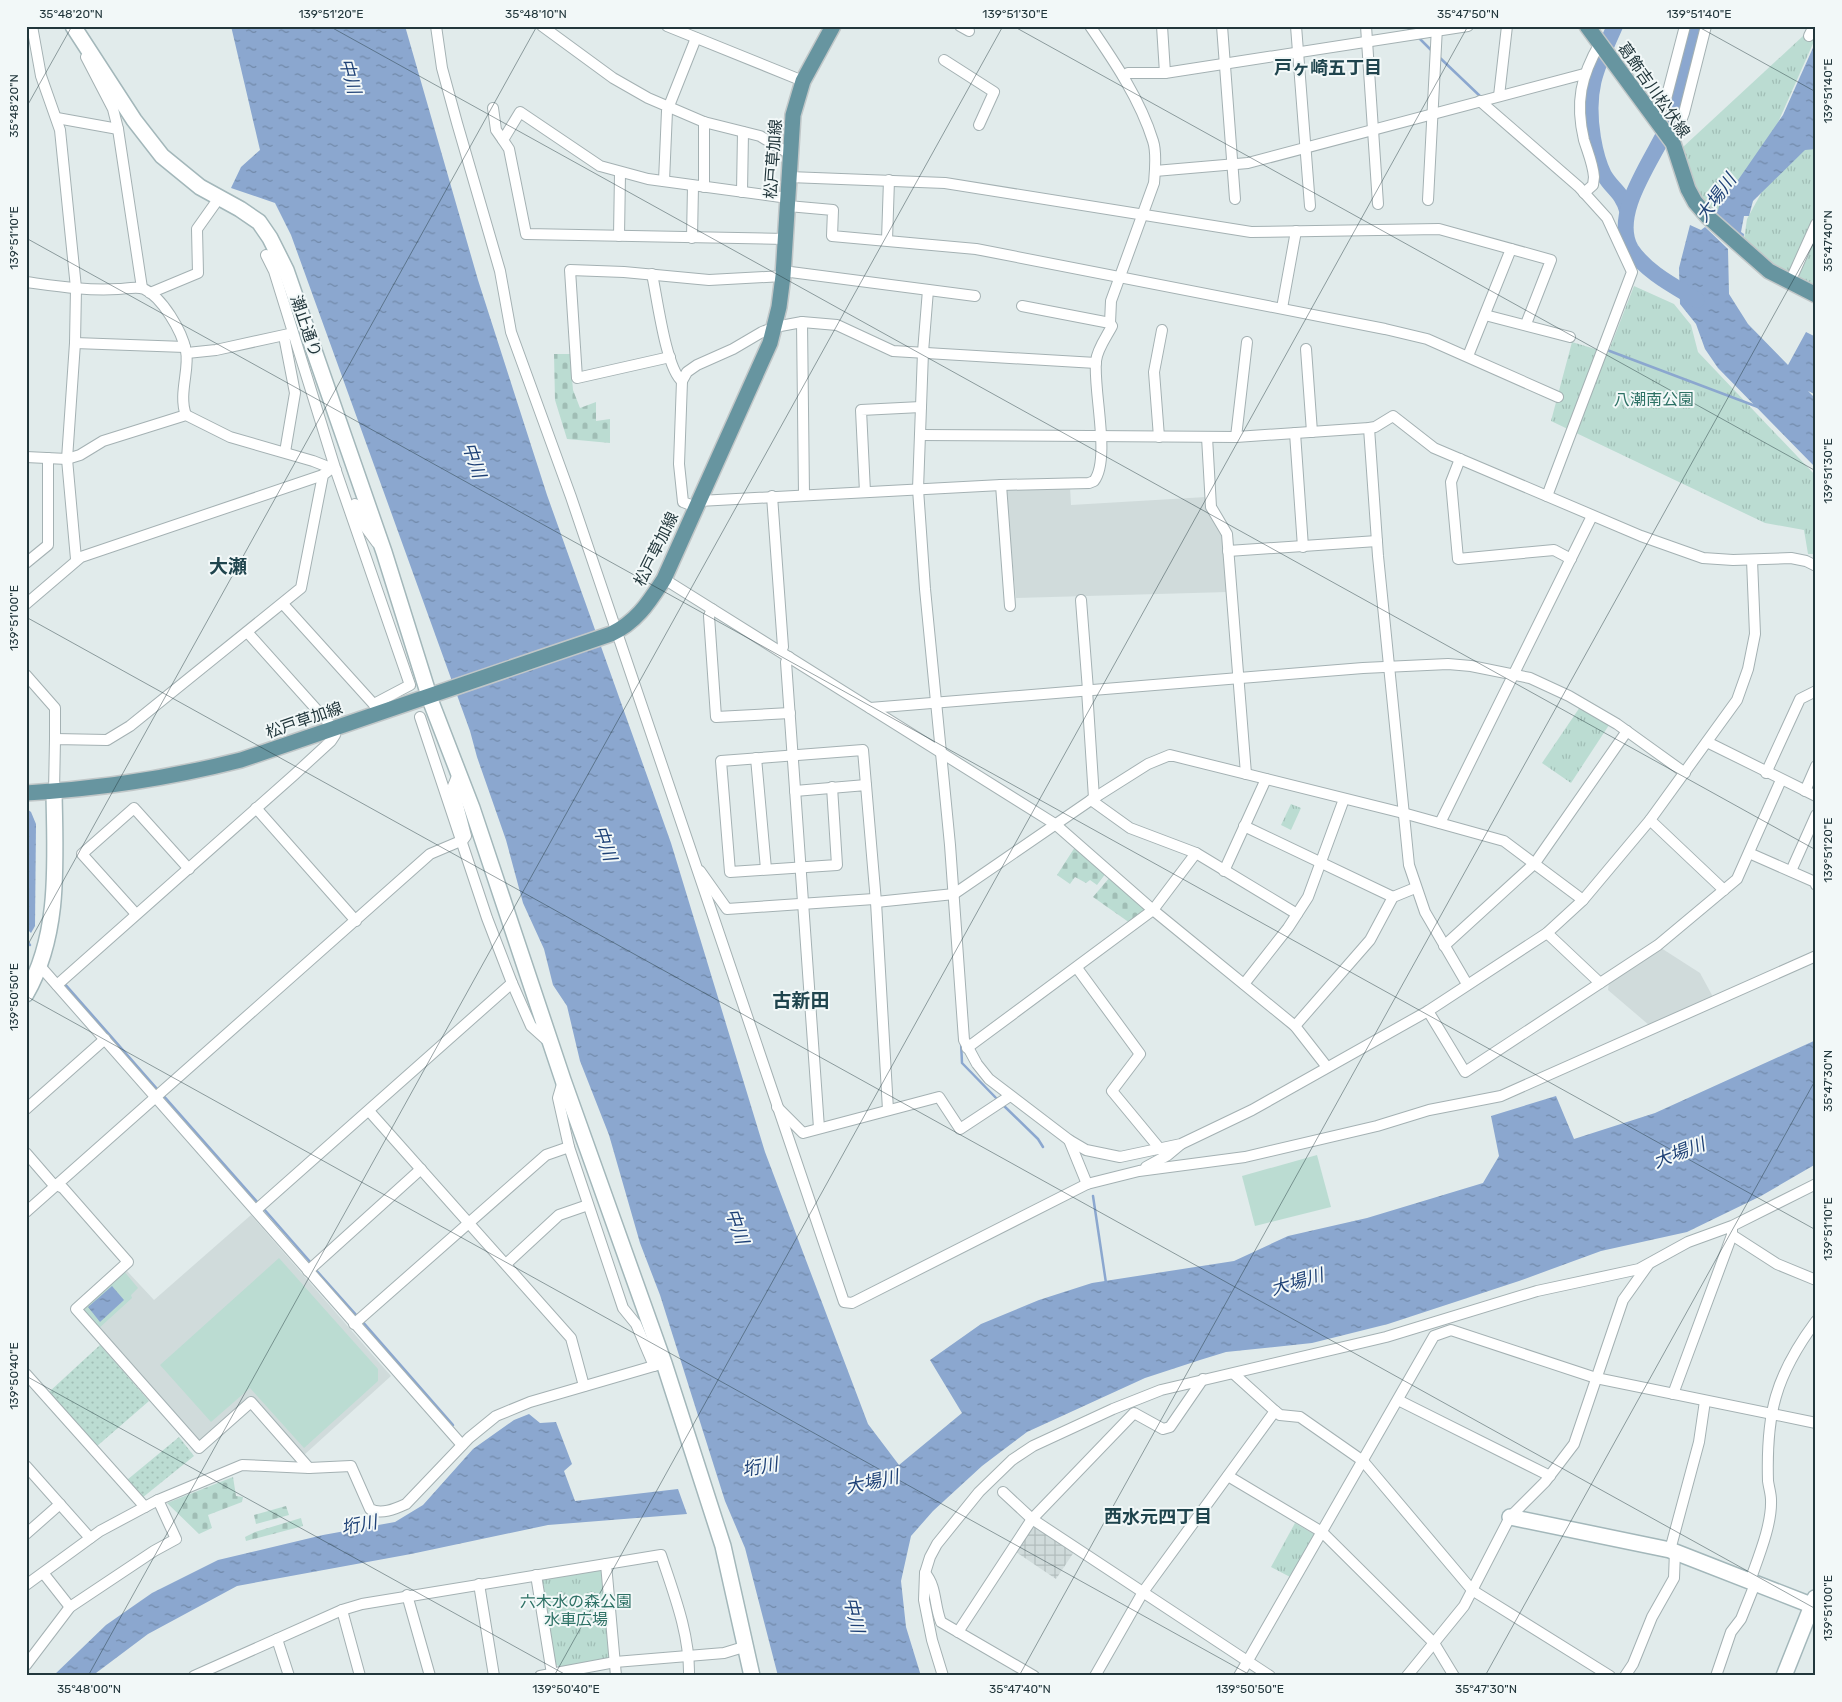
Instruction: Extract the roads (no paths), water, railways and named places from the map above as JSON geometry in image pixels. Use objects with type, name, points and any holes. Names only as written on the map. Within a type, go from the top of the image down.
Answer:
[{"type":"main road","name":"松戸草加線","points":[[26,792],[54,792],[114,786],[201,770],[274,750],[334,729],[378,708],[435,694],[614,632],[632,622],[642,612],[664,579],[756,376],[775,327],[783,273],[794,115],[803,81],[833,26]]},
{"type":"main road","name":"葛飾吉川松伏線","points":[[1586,26],[1671,140],[1688,189],[1695,202],[1743,251],[1769,271],[1816,295]]},
{"type":"street","points":[[32,26],[41,76],[58,118],[76,288],[76,343],[67,459],[76,560]]},
{"type":"street","name":"潮止通り","points":[[73,26],[134,120],[162,156],[186,177],[259,222],[278,251],[308,329],[384,552],[435,694],[458,774],[659,1365],[723,1546],[747,1646],[752,1676]]},
{"type":"street","points":[[436,26],[442,68],[500,271],[511,332],[697,868],[844,1302],[848,1303],[1088,1184],[1139,1170],[1245,1157],[1377,1126],[1429,1110],[1501,1096],[1816,956]]},
{"type":"street","points":[[542,26],[613,78],[668,108],[704,122],[760,136],[790,154]]},
{"type":"street","points":[[667,26],[803,81]]},
{"type":"street","points":[[1090,26],[1123,76],[1152,139],[1155,171],[1154,183],[1111,301],[1110,323],[1112,326],[1096,363],[1101,436],[1098,474],[1094,481],[1088,483],[1001,485],[772,496],[697,504],[683,502],[679,464],[682,381],[687,372],[697,365],[775,327],[802,322],[837,325],[893,351],[1096,363]]},
{"type":"street","points":[[1162,26],[1165,73]]},
{"type":"street","points":[[1222,26],[1235,199]]},
{"type":"street","points":[[1296,26],[1310,206]]},
{"type":"street","points":[[1366,26],[1378,204]]},
{"type":"street","points":[[1123,76],[1128,73],[1165,73],[1367,42],[1437,29],[1468,26]]},
{"type":"street","points":[[1499,96],[1508,26]]},
{"type":"street","points":[[1657,120],[1666,99],[1685,26]]},
{"type":"street","points":[[1671,140],[1682,120],[1706,26]]},
{"type":"street","points":[[1810,36],[1814,26]]},
{"type":"street","points":[[1428,200],[1437,29]]},
{"type":"street","points":[[664,181],[668,108],[696,38]]},
{"type":"street","points":[[1584,193],[1593,185],[1594,177],[1581,124],[1581,90],[1584,74],[1603,48]]},
{"type":"street","points":[[88,49],[86,56],[113,110],[118,128],[146,290],[167,310],[186,350],[184,380],[184,409],[186,415]]},
{"type":"street","points":[[944,60],[994,92],[979,125]]},
{"type":"street","points":[[1155,171],[1248,163],[1584,74]]},
{"type":"street","points":[[1480,101],[1584,193],[1607,218],[1632,277],[1547,496]]},
{"type":"street","points":[[493,108],[496,130],[509,149],[526,234],[786,239]]},
{"type":"street","points":[[503,140],[520,112],[582,156],[600,166],[664,181],[742,192],[833,210],[832,236],[976,249],[1282,308],[1427,339],[1558,398]]},
{"type":"street","points":[[58,118],[118,128]]},
{"type":"street","points":[[692,238],[704,122]]},
{"type":"street","points":[[742,192],[743,132]]},
{"type":"street","points":[[619,236],[620,172]]},
{"type":"street","points":[[789,177],[945,183],[1251,232],[1439,230],[1551,260],[1526,324]]},
{"type":"street","points":[[887,240],[889,180]]},
{"type":"street","points":[[26,282],[76,288],[146,290],[198,273],[197,229],[219,198]]},
{"type":"street","points":[[1794,273],[1816,224]]},
{"type":"street","points":[[1282,308],[1296,231]]},
{"type":"street","points":[[1468,356],[1511,249]]},
{"type":"street","points":[[266,256],[274,271],[288,334],[331,471],[410,685],[378,708],[283,604]]},
{"type":"street","points":[[670,357],[577,378],[570,270],[652,274],[709,280],[783,273],[975,296]]},
{"type":"street","points":[[652,274],[674,373],[682,381]]},
{"type":"street","points":[[928,290],[923,352],[918,489],[954,894],[964,1040],[982,1072],[1010,1096],[1069,1140],[1086,1150],[1114,1156],[1130,1156],[1181,1144],[1236,1119],[1428,1011],[1547,933],[1583,900],[1650,820],[1737,700],[1748,669],[1756,634],[1752,560]]},
{"type":"street","points":[[1022,306],[1110,323]]},
{"type":"street","points":[[1485,315],[1526,324],[1570,337]]},
{"type":"street","points":[[802,322],[804,495]]},
{"type":"street","points":[[1160,437],[1154,372],[1162,330]]},
{"type":"street","points":[[76,343],[216,350],[288,334]]},
{"type":"street","points":[[285,452],[295,394],[288,334]]},
{"type":"street","points":[[1236,437],[1247,342]]},
{"type":"street","points":[[1306,349],[1312,432]]},
{"type":"street","points":[[865,492],[861,410],[921,407]]},
{"type":"street","points":[[26,457],[67,459],[80,455],[103,441],[186,415],[230,437],[285,452],[331,471],[345,481],[363,524],[384,552]]},
{"type":"street","points":[[920,435],[1236,437],[1369,428],[1376,427],[1393,416],[1434,448],[1592,516],[1703,558],[1752,560],[1791,558],[1806,561],[1816,566]]},
{"type":"street","points":[[1369,428],[1377,541],[1409,865],[1415,888],[1425,912],[1467,984]]},
{"type":"street","points":[[1295,433],[1304,547]]},
{"type":"street","points":[[1207,437],[1211,507],[1227,534],[1246,774]]},
{"type":"street","points":[[26,563],[48,544],[48,458]]},
{"type":"street","points":[[1460,459],[1451,482],[1458,558],[1554,550],[1571,559]]},
{"type":"street","points":[[26,604],[76,560],[331,471]]},
{"type":"street","points":[[55,739],[107,740],[111,738],[130,726],[302,588],[331,471]]},
{"type":"street","points":[[1001,485],[1010,606]]},
{"type":"street","points":[[772,496],[783,647],[790,713],[819,1128]]},
{"type":"street","points":[[1440,823],[1592,516]]},
{"type":"street","points":[[1228,550],[1304,547],[1377,541]]},
{"type":"street","points":[[664,579],[1055,824],[1153,910],[1295,1026],[1327,1067]]},
{"type":"street","points":[[1081,600],[1088,690],[1093,799],[1130,828],[1196,853],[1297,914]]},
{"type":"street","points":[[712,609],[709,616],[716,717],[790,713]]},
{"type":"street","points":[[57,985],[331,741],[335,735],[334,729],[248,633]]},
{"type":"street","points":[[870,708],[1239,678],[1448,664],[1489,668],[1515,674],[1570,696],[1627,732],[1685,773]]},
{"type":"street","points":[[26,675],[55,708],[51,925],[40,966],[26,994]]},
{"type":"street","points":[[1766,773],[1800,699],[1816,691]]},
{"type":"street","points":[[420,717],[463,840],[487,918],[512,983],[531,1026],[552,1046]]},
{"type":"street","points":[[1444,946],[1535,863],[1627,732]]},
{"type":"street","points":[[1707,742],[1780,780],[1816,796]]},
{"type":"street","points":[[832,787],[837,865],[730,872],[721,761],[863,750],[875,900],[888,1110]]},
{"type":"street","points":[[697,868],[727,909],[954,894],[1093,799],[1148,764],[1170,755],[1344,800],[1403,813],[1504,841],[1583,900]]},
{"type":"street","points":[[756,758],[766,869]]},
{"type":"street","points":[[1805,791],[1816,766]]},
{"type":"street","points":[[26,1212],[430,854],[463,840],[466,836],[464,821],[453,786],[458,774]]},
{"type":"street","points":[[1224,871],[1266,779]]},
{"type":"street","points":[[1428,1011],[1465,1072],[1658,946],[1737,879],[1780,780]]},
{"type":"street","points":[[795,791],[866,785]]},
{"type":"street","points":[[1244,984],[1308,897],[1344,800]]},
{"type":"street","points":[[136,914],[82,854],[134,808],[189,868]]},
{"type":"street","points":[[256,808],[356,921]]},
{"type":"street","points":[[1791,871],[1811,839],[1816,815]]},
{"type":"street","points":[[1650,820],[1724,890]]},
{"type":"street","points":[[1244,826],[1393,897]]},
{"type":"street","points":[[967,1048],[1153,910],[1196,853]]},
{"type":"street","points":[[1749,853],[1816,884]]},
{"type":"street","points":[[1295,1026],[1370,940],[1393,897],[1415,888]]},
{"type":"street","points":[[1547,933],[1600,983]]},
{"type":"street","points":[[40,966],[105,1039],[159,1094],[260,1207],[308,1271],[462,1445]]},
{"type":"street","points":[[1076,968],[1140,1054],[1112,1091],[1160,1148]]},
{"type":"street","points":[[260,1207],[512,983]]},
{"type":"street","points":[[26,1109],[105,1039]]},
{"type":"street","points":[[26,1585],[44,1574],[90,1538],[145,1507],[242,1465],[310,1468],[351,1466],[367,1506],[374,1511],[385,1512],[406,1504],[484,1424],[512,1408],[659,1365],[636,1324],[623,1308],[588,1205],[569,1147],[558,1098],[563,1080]]},
{"type":"street","points":[[777,1106],[803,1133],[939,1097],[960,1129],[1010,1096]]},
{"type":"street","points":[[370,1111],[571,1338],[584,1386]]},
{"type":"street","points":[[1069,1140],[1088,1184]]},
{"type":"street","points":[[1139,1170],[1168,1156],[1181,1144]]},
{"type":"street","points":[[354,1324],[546,1155],[569,1147]]},
{"type":"street","points":[[26,1153],[52,1183],[63,1188],[128,1262],[76,1308],[199,1448],[252,1402],[310,1468]]},
{"type":"street","points":[[308,1271],[421,1169]]},
{"type":"street","points":[[943,1676],[926,1612],[923,1587],[925,1573],[937,1544],[946,1532],[979,1492],[1022,1453],[1054,1436],[1146,1395],[1203,1379],[1234,1374],[1386,1337],[1537,1291],[1648,1265],[1688,1242],[1732,1230],[1816,1184]]},
{"type":"street","points":[[506,1264],[559,1215],[588,1205]]},
{"type":"street","points":[[1732,1230],[1777,1264],[1816,1280]]},
{"type":"street","points":[[1673,1394],[1732,1230]]},
{"type":"street","points":[[1407,1676],[1464,1606],[1510,1517],[1550,1476],[1574,1444],[1623,1300],[1648,1265]]},
{"type":"street","points":[[1716,1676],[1731,1632],[1741,1619],[1765,1536],[1771,1501],[1768,1466],[1771,1415],[1775,1394],[1783,1374],[1816,1321]]},
{"type":"street","points":[[1239,1676],[1434,1336],[1451,1330],[1596,1378],[1816,1423]]},
{"type":"street","points":[[26,1374],[145,1507]]},
{"type":"street","points":[[1234,1374],[1280,1415],[1300,1417],[1363,1461],[1472,1590],[1610,1676]]},
{"type":"street","points":[[958,1632],[1032,1519],[1134,1413],[1163,1429],[1170,1427],[1203,1379]]},
{"type":"street","points":[[1398,1400],[1550,1476]]},
{"type":"street","points":[[1624,1676],[1633,1664],[1652,1617],[1674,1578],[1672,1550],[1699,1442],[1705,1401]]},
{"type":"street","points":[[1094,1676],[1142,1592],[1275,1411]]},
{"type":"street","points":[[26,1466],[90,1538]]},
{"type":"street","points":[[1228,1476],[1322,1532],[1434,1643],[1454,1676]]},
{"type":"street","points":[[1003,1492],[1032,1519],[1270,1676]]},
{"type":"street","points":[[26,1665],[70,1607],[154,1551],[176,1540],[158,1500]]},
{"type":"street","points":[[26,1534],[60,1504]]},
{"type":"street","points":[[1510,1517],[1672,1550],[1752,1582],[1814,1603],[1784,1676]]},
{"type":"street","points":[[200,1675],[342,1610],[407,1595],[662,1555],[677,1601],[689,1657],[689,1676]]},
{"type":"street","points":[[606,1564],[616,1676]]},
{"type":"street","points":[[925,1573],[934,1584],[934,1598],[941,1622],[1034,1676]]},
{"type":"street","points":[[44,1574],[70,1607]]},
{"type":"street","points":[[536,1575],[552,1674]]},
{"type":"street","points":[[479,1584],[494,1676]]},
{"type":"street","points":[[407,1595],[430,1676]]},
{"type":"street","points":[[342,1610],[360,1676]]},
{"type":"street","points":[[277,1639],[289,1676]]},
{"type":"street","points":[[540,1676],[615,1662],[724,1653],[747,1646]]},
{"type":"water","points":[[231,26],[405,26],[478,280],[547,495],[671,843],[765,1152],[868,1424],[899,1465],[962,1413],[930,1360],[981,1324],[1039,1300],[1092,1283],[1234,1261],[1288,1236],[1367,1218],[1483,1183],[1499,1156],[1491,1116],[1556,1096],[1574,1139],[1655,1113],[1816,1040],[1816,1164],[1761,1196],[1687,1232],[1601,1251],[1519,1281],[1388,1324],[1312,1343],[1226,1352],[1145,1378],[1027,1432],[982,1466],[933,1511],[911,1536],[901,1581],[906,1627],[921,1676],[778,1676],[745,1548],[725,1501],[660,1295],[640,1243],[609,1135],[580,1061],[567,1006],[553,985],[544,949],[523,903],[506,840],[477,757],[470,731],[291,235],[275,203],[231,188],[241,167],[260,150]]},
{"type":"water","points":[[1816,41],[1816,149],[1805,150],[1753,201],[1749,216],[1744,216],[1741,232],[1744,234],[1743,242],[1712,213],[1718,210],[1724,194],[1736,183],[1783,115]]},
{"type":"water","points":[[1690,225],[1701,230],[1705,227],[1728,249],[1729,294],[1748,324],[1788,365],[1806,332],[1816,337],[1816,395],[1808,391],[1816,399],[1816,468],[1718,368],[1705,349],[1696,324],[1680,304],[1679,268]]},
{"type":"water","points":[[26,808],[31,812],[36,824],[35,926],[31,933],[26,928]]},
{"type":"water","points":[[112,1286],[124,1300],[100,1322],[88,1307]]},
{"type":"water","points":[[529,1414],[540,1423],[556,1422],[572,1464],[564,1471],[575,1501],[678,1489],[687,1514],[548,1525],[411,1554],[237,1586],[148,1634],[92,1676],[53,1676],[106,1625],[152,1593],[218,1560],[323,1535],[395,1522],[423,1505],[473,1449],[514,1420]]},
{"type":"waterway","points":[[1406,26],[1412,32]]},
{"type":"waterway","points":[[1615,26],[1602,54],[1594,80],[1590,106],[1598,161],[1607,180],[1620,195],[1627,210]]},
{"type":"waterway","points":[[1696,26],[1673,115],[1631,199],[1626,217],[1626,234],[1631,249],[1644,265],[1697,300]]},
{"type":"waterway","points":[[1418,37],[1432,51]]},
{"type":"waterway","points":[[1438,56],[1481,97]]},
{"type":"waterway","points":[[1607,350],[1758,407]]},
{"type":"waterway","points":[[26,940],[30,945]]},
{"type":"waterway","points":[[64,983],[158,1090]]},
{"type":"waterway","points":[[961,1042],[962,1063],[998,1100]]},
{"type":"waterway","points":[[162,1094],[259,1204]]},
{"type":"waterway","points":[[1002,1104],[1038,1139],[1043,1147]]},
{"type":"waterway","points":[[1093,1196],[1106,1283]]},
{"type":"waterway","points":[[263,1208],[312,1264]]},
{"type":"waterway","points":[[315,1269],[358,1317]]},
{"type":"waterway","points":[[362,1321],[453,1425]]},
{"type":"district","name":"戸ヶ崎五丁目","points":[[1328,68]]},
{"type":"district","name":"大瀬","points":[[228,566]]},
{"type":"district","name":"古新田","points":[[801,1000]]},
{"type":"district","name":"西水元四丁目","points":[[1158,1517]]},
{"type":"water label","name":"中川","points":[[350,76]]},
{"type":"water label","name":"大場川","points":[[1716,198]]},
{"type":"water label","name":"中川","points":[[474,460]]},
{"type":"water label","name":"中川","points":[[605,843]]},
{"type":"water label","name":"大場川","points":[[1679,1153]]},
{"type":"water label","name":"中川","points":[[737,1226]]},
{"type":"water label","name":"大場川","points":[[1297,1282]]},
{"type":"water label","name":"垳川","points":[[760,1467]]},
{"type":"water label","name":"大場川","points":[[872,1482]]},
{"type":"water label","name":"垳川","points":[[359,1525]]},
{"type":"water label","name":"中川","points":[[854,1615]]},
{"type":"park label","name":"八潮南公園","points":[[1654,399]]},
{"type":"park label","name":"六木水の森公園 水車広場","points":[[576,1610]]}]
